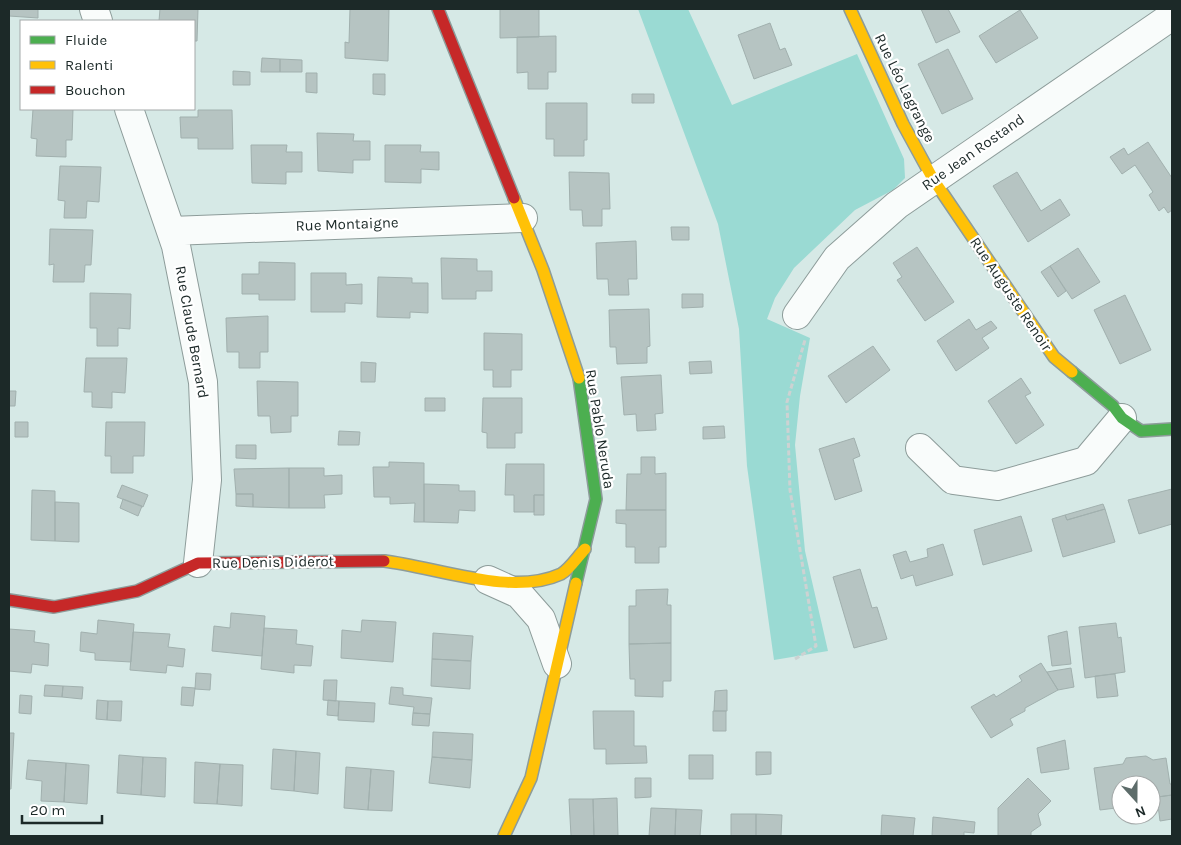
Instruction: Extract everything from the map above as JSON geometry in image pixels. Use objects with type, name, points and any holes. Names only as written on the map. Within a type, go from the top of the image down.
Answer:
[{"type":"street","name":"Rue Pablo Neruda","points":[[438,9],[523,218],[580,381],[596,499],[531,778],[504,836]]},
{"type":"street","name":"Rue Léo Lagrange","points":[[850,9],[904,124],[933,179]]},
{"type":"street","name":"Rue Jean Rostand","points":[[797,314],[837,258],[897,205],[1172,16]]},
{"type":"street","name":"Rue Claude Bernard","points":[[129,110],[176,246],[203,382],[207,480],[198,563]]},
{"type":"street","name":"Rue Auguste Renoir","points":[[933,179],[1054,357],[1113,406],[1122,418],[1141,431],[1172,429]]},
{"type":"street","name":"Rue Montaigne","points":[[171,231],[523,218]]},
{"type":"street","points":[[920,448],[953,480],[996,486],[1086,461],[1122,418]]},
{"type":"street","name":"Rue Denis Diderot","points":[[9,600],[54,606],[137,591],[198,563],[385,561],[484,579],[534,584],[563,573],[586,548]]},
{"type":"street","name":"Rue Denis Diderot","points":[[484,579],[519,594],[541,619],[557,664]]},
{"type":"path","points":[[795,659],[816,646],[790,490],[787,402],[808,328],[797,314]]},
{"type":"shaded area","points":[[638,9],[688,9],[732,105],[857,54],[904,159],[905,178],[893,190],[855,210],[794,268],[775,298],[767,319],[810,338],[800,396],[795,445],[805,551],[828,651],[774,660],[747,466],[739,329],[718,224]]},
{"type":"building","points":[[9,9],[38,9],[38,18],[9,16]]},
{"type":"building","points":[[160,9],[198,9],[197,41],[195,41],[195,20],[159,20]]},
{"type":"building","points":[[350,9],[389,9],[388,61],[345,58],[345,42],[349,43]]},
{"type":"building","points":[[500,9],[539,9],[539,37],[500,38]]},
{"type":"building","points":[[921,9],[948,9],[960,32],[936,43]]},
{"type":"building","points":[[1020,10],[1038,38],[996,63],[979,36]]},
{"type":"building","points":[[770,23],[780,50],[785,48],[792,65],[754,79],[738,35]]},
{"type":"building","points":[[556,36],[556,72],[548,72],[548,89],[528,89],[528,72],[517,73],[517,37]]},
{"type":"building","points":[[948,49],[973,99],[942,114],[918,64]]},
{"type":"building","points":[[262,58],[280,59],[280,72],[261,72]]},
{"type":"building","points":[[280,59],[302,60],[302,72],[280,72]]},
{"type":"building","points":[[233,71],[250,72],[250,85],[233,85]]},
{"type":"building","points":[[306,73],[317,73],[317,93],[306,92]]},
{"type":"building","points":[[373,74],[385,74],[385,95],[373,94]]},
{"type":"building","points":[[632,94],[654,94],[654,103],[632,103]]},
{"type":"building","points":[[546,103],[587,103],[587,140],[584,140],[584,156],[554,156],[554,139],[546,139]]},
{"type":"building","points":[[33,110],[73,110],[72,140],[66,140],[66,157],[36,156],[37,139],[31,138]]},
{"type":"building","points":[[198,110],[232,110],[233,149],[198,149],[198,138],[181,138],[180,117],[198,117]]},
{"type":"building","points":[[317,133],[354,134],[353,141],[370,141],[370,160],[353,160],[353,173],[318,171]]},
{"type":"building","points":[[1148,142],[1172,178],[1172,210],[1168,213],[1164,207],[1159,211],[1149,195],[1153,192],[1135,165],[1122,174],[1110,157],[1124,148],[1128,155]]},
{"type":"building","points":[[251,145],[287,145],[286,152],[302,152],[302,172],[286,172],[286,184],[252,183]]},
{"type":"building","points":[[385,145],[421,145],[420,152],[439,152],[439,170],[421,169],[421,183],[385,182]]},
{"type":"building","points":[[60,166],[101,167],[99,202],[87,201],[86,218],[64,218],[65,201],[58,200]]},
{"type":"building","points":[[569,172],[609,173],[610,209],[602,209],[602,226],[583,226],[582,210],[570,210]]},
{"type":"building","points":[[1017,172],[1041,211],[1060,199],[1070,215],[1028,242],[993,186]]},
{"type":"building","points":[[671,227],[689,227],[689,240],[672,240]]},
{"type":"building","points":[[50,229],[93,230],[91,265],[85,265],[84,282],[53,282],[54,264],[49,265]]},
{"type":"building","points":[[636,241],[637,279],[628,279],[629,295],[609,295],[608,279],[597,279],[596,243]]},
{"type":"building","points":[[917,247],[954,302],[925,321],[897,280],[902,277],[893,263]]},
{"type":"building","points":[[1078,248],[1100,282],[1072,299],[1050,266]]},
{"type":"building","points":[[441,258],[477,259],[477,271],[492,271],[492,291],[476,291],[476,299],[442,299]]},
{"type":"building","points":[[259,262],[295,263],[295,300],[259,300],[259,294],[242,294],[242,274],[259,274]]},
{"type":"building","points":[[1050,266],[1066,291],[1058,297],[1041,272]]},
{"type":"building","points":[[311,273],[346,273],[346,285],[362,284],[362,304],[345,303],[345,312],[311,312]]},
{"type":"building","points":[[378,277],[412,278],[412,283],[428,283],[428,313],[410,312],[410,318],[377,317]]},
{"type":"building","points":[[90,293],[131,294],[130,329],[118,328],[118,346],[97,346],[97,328],[90,328]]},
{"type":"building","points":[[682,294],[703,294],[703,307],[682,308]]},
{"type":"building","points":[[1125,295],[1151,350],[1120,364],[1094,310]]},
{"type":"building","points":[[649,309],[650,346],[647,347],[647,363],[617,364],[616,347],[610,347],[609,310]]},
{"type":"building","points":[[268,316],[268,352],[260,352],[260,368],[239,368],[239,352],[227,352],[226,318]]},
{"type":"building","points":[[969,319],[976,330],[991,321],[997,328],[982,338],[989,348],[956,371],[937,341]]},
{"type":"building","points":[[484,333],[522,334],[522,370],[511,370],[511,387],[493,387],[493,370],[484,370]]},
{"type":"building","points":[[873,346],[890,370],[846,403],[828,376]]},
{"type":"building","points":[[86,358],[127,358],[125,393],[112,392],[112,408],[92,407],[92,392],[84,392]]},
{"type":"building","points":[[711,361],[712,373],[690,374],[689,362]]},
{"type":"building","points":[[361,362],[376,363],[375,382],[361,382]]},
{"type":"building","points":[[661,375],[663,413],[655,414],[656,430],[637,431],[636,414],[624,415],[621,377]]},
{"type":"building","points":[[1021,378],[1031,393],[1025,396],[1044,425],[1016,444],[988,401]]},
{"type":"building","points":[[257,381],[298,382],[298,416],[291,416],[291,432],[271,433],[270,416],[258,416]]},
{"type":"building","points":[[9,391],[16,391],[15,406],[9,406]]},
{"type":"building","points":[[425,398],[445,398],[445,411],[425,411]]},
{"type":"building","points":[[483,398],[522,398],[522,433],[515,433],[515,448],[487,448],[487,433],[482,432]]},
{"type":"building","points":[[15,422],[28,422],[28,437],[15,437]]},
{"type":"building","points":[[106,422],[145,422],[144,456],[133,456],[133,473],[111,473],[111,456],[105,456]]},
{"type":"building","points":[[724,426],[725,438],[703,439],[703,427]]},
{"type":"building","points":[[339,431],[360,432],[359,445],[338,445]]},
{"type":"building","points":[[854,438],[860,456],[853,459],[862,491],[835,500],[819,449]]},
{"type":"building","points":[[236,445],[256,445],[256,459],[236,458]]},
{"type":"building","points":[[641,457],[655,457],[655,474],[666,473],[666,510],[626,510],[627,474],[641,474]]},
{"type":"building","points":[[389,462],[424,463],[424,522],[414,522],[415,503],[390,504],[390,497],[374,497],[373,467],[389,467]]},
{"type":"building","points":[[506,464],[544,464],[544,495],[534,495],[534,512],[514,512],[514,495],[505,495]]},
{"type":"building","points":[[289,468],[289,508],[253,507],[253,494],[236,494],[234,469]]},
{"type":"building","points":[[289,468],[324,468],[324,476],[342,475],[342,494],[324,495],[325,508],[289,508]]},
{"type":"building","points":[[424,484],[459,485],[459,491],[475,491],[475,511],[459,510],[458,523],[424,522]]},
{"type":"building","points":[[122,485],[148,495],[143,507],[117,497]]},
{"type":"building","points":[[1172,489],[1172,524],[1139,534],[1128,500]]},
{"type":"building","points":[[32,490],[55,491],[55,541],[31,540]]},
{"type":"building","points":[[236,494],[253,494],[253,507],[236,506]]},
{"type":"building","points":[[534,495],[544,495],[544,515],[534,515]]},
{"type":"building","points":[[123,499],[142,506],[138,516],[120,508]]},
{"type":"building","points":[[55,502],[79,503],[79,542],[55,541]]},
{"type":"building","points":[[1103,504],[1105,509],[1067,520],[1065,515]]},
{"type":"building","points":[[1105,509],[1115,542],[1063,557],[1052,519],[1065,515],[1067,520]]},
{"type":"building","points":[[616,510],[666,510],[666,547],[659,547],[659,563],[635,563],[635,547],[626,547],[626,524],[616,523]]},
{"type":"building","points":[[1021,516],[1032,551],[983,565],[974,530]]},
{"type":"building","points":[[943,544],[953,575],[916,586],[913,575],[901,579],[893,555],[906,551],[910,562],[928,557],[927,549]]},
{"type":"building","points":[[860,569],[872,608],[877,607],[887,639],[854,648],[833,577]]},
{"type":"building","points":[[668,589],[667,605],[671,605],[671,643],[629,644],[629,606],[636,606],[636,590]]},
{"type":"building","points":[[231,613],[265,616],[262,656],[212,651],[214,626],[230,628]]},
{"type":"building","points":[[98,620],[134,624],[131,662],[95,660],[95,653],[80,651],[81,632],[97,634]]},
{"type":"building","points":[[362,620],[396,622],[393,662],[341,658],[342,630],[361,632]]},
{"type":"building","points":[[1116,623],[1118,638],[1121,637],[1125,672],[1085,678],[1079,627]]},
{"type":"building","points":[[264,628],[297,630],[296,644],[313,646],[311,666],[294,665],[294,673],[261,669]]},
{"type":"building","points":[[9,629],[35,631],[34,642],[49,644],[48,666],[32,664],[31,673],[9,671]]},
{"type":"building","points":[[1067,631],[1071,664],[1052,666],[1048,636]]},
{"type":"building","points":[[133,632],[170,634],[168,647],[185,649],[183,667],[167,665],[166,673],[130,670]]},
{"type":"building","points":[[433,633],[473,636],[471,661],[432,659]]},
{"type":"building","points":[[671,643],[671,681],[663,681],[663,697],[635,696],[635,679],[630,679],[629,644]]},
{"type":"building","points":[[432,659],[471,661],[470,689],[431,686]]},
{"type":"building","points":[[1041,663],[1058,690],[1025,708],[1025,711],[1010,719],[1013,725],[991,738],[971,707],[994,694],[996,697],[1022,681],[1019,676]]},
{"type":"building","points":[[1071,668],[1074,687],[1058,690],[1047,672]]},
{"type":"building","points":[[196,673],[211,674],[210,690],[195,689]]},
{"type":"building","points":[[1115,674],[1118,696],[1097,698],[1095,676]]},
{"type":"building","points":[[324,680],[337,680],[336,701],[323,700]]},
{"type":"building","points":[[45,685],[63,686],[62,697],[44,696]]},
{"type":"building","points":[[63,686],[83,687],[82,699],[62,697]]},
{"type":"building","points":[[182,687],[195,688],[193,706],[181,705]]},
{"type":"building","points":[[391,687],[403,688],[403,695],[432,698],[430,714],[413,713],[414,707],[389,704]]},
{"type":"building","points":[[727,690],[727,711],[714,711],[715,691]]},
{"type":"building","points":[[20,695],[32,696],[31,714],[19,713]]},
{"type":"building","points":[[97,700],[108,701],[107,720],[96,719]]},
{"type":"building","points":[[328,700],[339,701],[338,716],[327,715]]},
{"type":"building","points":[[108,701],[122,701],[121,721],[107,720]]},
{"type":"building","points":[[339,701],[375,703],[374,722],[338,720]]},
{"type":"building","points":[[593,711],[634,711],[634,746],[646,746],[647,763],[606,764],[606,749],[594,749]]},
{"type":"building","points":[[713,711],[726,711],[726,731],[713,731]]},
{"type":"building","points":[[413,713],[430,714],[429,726],[412,725]]},
{"type":"building","points":[[433,732],[473,734],[472,760],[432,757]]},
{"type":"building","points":[[9,733],[14,733],[11,789],[9,789]]},
{"type":"building","points":[[1065,740],[1069,769],[1041,773],[1037,748]]},
{"type":"building","points":[[273,749],[296,751],[294,791],[271,789]]},
{"type":"building","points":[[296,751],[320,753],[318,794],[294,791]]},
{"type":"building","points":[[756,752],[771,752],[771,774],[756,775]]},
{"type":"building","points":[[119,755],[143,757],[141,795],[117,793]]},
{"type":"building","points":[[689,755],[713,755],[713,779],[689,779]]},
{"type":"building","points":[[1146,756],[1153,760],[1166,758],[1170,784],[1172,784],[1172,795],[1161,797],[1161,775],[1111,775],[1111,809],[1100,810],[1094,768],[1123,764],[1126,758]]},
{"type":"building","points":[[143,757],[166,758],[165,797],[141,795]]},
{"type":"building","points":[[432,757],[472,760],[470,788],[429,783]]},
{"type":"building","points":[[28,760],[66,763],[64,802],[41,801],[42,781],[26,779]]},
{"type":"building","points":[[195,762],[220,764],[217,804],[194,803]]},
{"type":"building","points":[[66,763],[89,765],[87,804],[64,802]]},
{"type":"building","points":[[220,764],[243,765],[242,806],[217,804]]},
{"type":"building","points":[[346,767],[371,769],[368,810],[344,808]]},
{"type":"building","points":[[371,769],[394,771],[392,811],[368,810]]},
{"type":"building","points":[[635,778],[651,778],[651,797],[635,798]]},
{"type":"building","points":[[1028,778],[1051,801],[1038,814],[1041,825],[1031,832],[1031,836],[998,836],[998,808]]},
{"type":"building","points":[[1172,795],[1172,819],[1161,821],[1161,796]]},
{"type":"building","points":[[617,798],[618,836],[594,836],[593,799]]},
{"type":"building","points":[[569,799],[593,799],[594,836],[571,836]]},
{"type":"building","points":[[651,808],[676,809],[675,836],[649,836]]},
{"type":"building","points":[[676,809],[702,810],[700,836],[675,836]]},
{"type":"building","points":[[731,814],[756,814],[756,836],[731,836]]},
{"type":"building","points":[[756,814],[782,815],[781,836],[756,836]]},
{"type":"building","points":[[882,815],[915,818],[913,836],[881,836]]},
{"type":"building","points":[[933,817],[975,822],[974,833],[964,832],[964,836],[932,836]]},
{"type":"traffic: fast","points":[[1072,372],[1113,406],[1122,418],[1141,431],[1172,429]]},
{"type":"traffic: fast","points":[[576,583],[596,499],[579,378]]},
{"type":"traffic: slow","points":[[850,9],[903,124],[933,179],[1054,357],[1072,372]]},
{"type":"traffic: slow","points":[[514,198],[543,270],[579,378]]},
{"type":"traffic: slow","points":[[384,561],[497,582],[520,583],[541,580],[561,574],[571,566],[585,549]]},
{"type":"traffic: slow","points":[[504,836],[531,778],[576,583]]},
{"type":"traffic: jam","points":[[438,9],[514,198]]},
{"type":"traffic: jam","points":[[9,600],[54,607],[137,591],[198,563],[384,561]]}]
